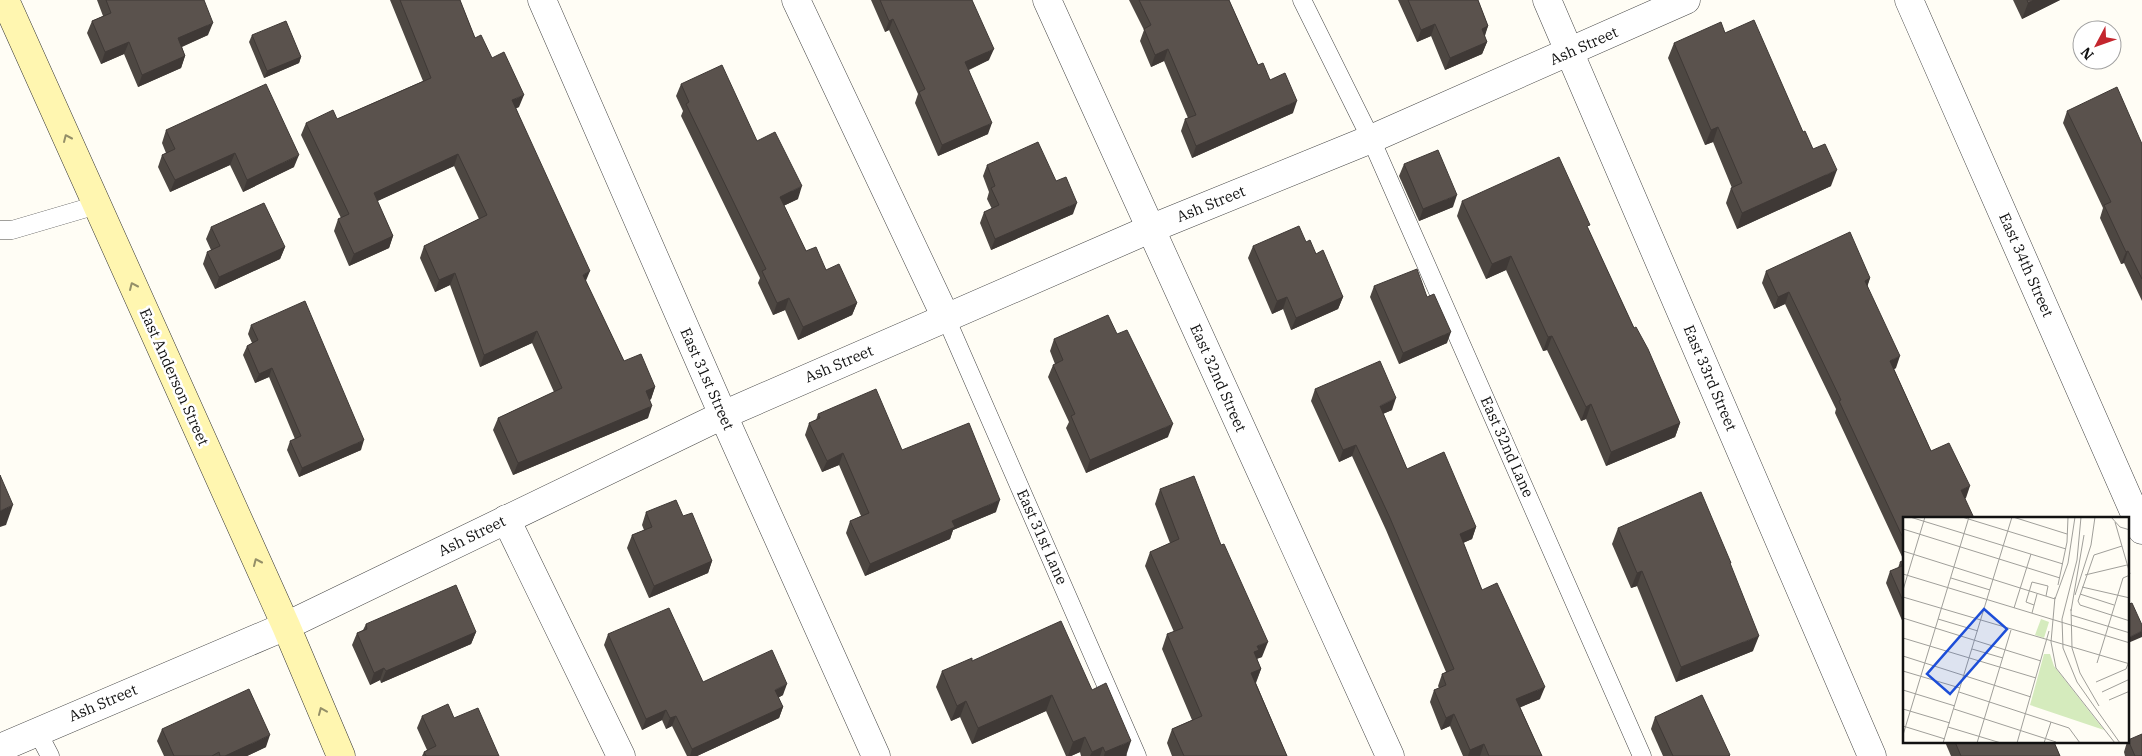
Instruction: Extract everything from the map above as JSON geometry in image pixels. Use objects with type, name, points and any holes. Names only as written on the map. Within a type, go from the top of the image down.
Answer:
[{"type":"main road","name":"East Anderson Street","points":[[5,0],[286,626],[341,756]]},
{"type":"street","name":"East 31st Street","points":[[542,0],[723,415],[876,756]]},
{"type":"street","points":[[796,0],[946,318]]},
{"type":"street","name":"East 32nd Street","points":[[1047,0],[1390,756]]},
{"type":"street","name":"East 33rd Street","points":[[1547,0],[1872,756]]},
{"type":"street","name":"Ash Street","points":[[0,748],[286,626],[723,415],[1150,229],[1371,139],[1686,0]]},
{"type":"street","name":"East 34th Street","points":[[1909,0],[2142,530]]},
{"type":"street","points":[[506,519],[621,756]]},
{"type":"lane","name":"East 32nd Lane","points":[[1302,0],[1371,139],[1642,756]]},
{"type":"lane","points":[[0,230],[12,230],[97,205]]},
{"type":"lane","name":"East 31st Lane","points":[[946,318],[1137,756]]},
{"type":"lane","points":[[37,731],[50,756]]},
{"type":"building","points":[[106,0],[204,0],[213,23],[178,38],[185,56],[142,75],[129,42],[105,52],[92,21],[111,13]]},
{"type":"building","points":[[400,0],[460,0],[475,38],[481,35],[492,58],[504,52],[524,95],[512,100],[590,271],[583,275],[624,361],[641,354],[655,387],[646,391],[652,406],[518,463],[498,418],[562,388],[537,331],[484,355],[455,273],[439,280],[424,246],[487,215],[458,154],[374,193],[393,236],[354,254],[338,219],[349,214],[306,123],[333,110],[337,119],[431,78]]},
{"type":"building","points":[[880,0],[972,0],[994,49],[965,62],[992,123],[942,145],[919,92],[925,89],[893,19],[889,21]]},
{"type":"building","points":[[1139,0],[1229,0],[1258,65],[1263,63],[1270,80],[1285,73],[1297,101],[1196,146],[1185,119],[1196,115],[1168,49],[1155,55],[1144,29],[1151,25]]},
{"type":"building","points":[[1408,0],[1478,0],[1488,26],[1482,29],[1487,42],[1450,58],[1435,24],[1421,30]]},
{"type":"building","points":[[1754,20],[1803,132],[1805,131],[1813,149],[1825,144],[1837,170],[1742,213],[1731,188],[1742,183],[1718,127],[1711,130],[1674,43],[1721,22],[1725,33]]},
{"type":"building","points":[[286,21],[301,57],[267,71],[252,35]]},
{"type":"building","points":[[722,65],[757,141],[775,132],[802,186],[780,197],[806,251],[816,247],[826,270],[839,264],[857,303],[803,327],[789,298],[777,303],[762,271],[766,269],[686,104],[689,102],[681,84]]},
{"type":"building","points":[[266,84],[299,155],[247,180],[235,153],[175,180],[162,155],[175,149],[166,130]]},
{"type":"building","points":[[2117,87],[2142,144],[2142,279],[2128,251],[2126,252],[2104,205],[2111,202],[2067,111]]},
{"type":"building","points":[[1038,142],[1056,181],[1066,177],[1077,203],[995,239],[984,212],[999,205],[991,188],[995,186],[987,165]]},
{"type":"building","points":[[1438,150],[1457,195],[1423,209],[1404,164]]},
{"type":"building","points":[[1559,157],[1590,225],[1587,226],[1634,328],[1636,327],[1648,349],[1680,423],[1611,452],[1591,404],[1586,407],[1552,336],[1548,337],[1511,256],[1492,264],[1462,201]]},
{"type":"building","points":[[264,203],[285,247],[219,277],[207,252],[220,246],[211,227]]},
{"type":"building","points":[[1299,226],[1306,242],[1310,240],[1316,254],[1323,250],[1343,297],[1296,318],[1287,297],[1277,301],[1253,246]]},
{"type":"building","points":[[1850,232],[1870,278],[1865,281],[1900,356],[1890,361],[1931,451],[1949,443],[1970,486],[1961,490],[1974,517],[1903,517],[1903,538],[1839,401],[1841,400],[1789,292],[1778,297],[1766,271]]},
{"type":"building","points":[[1417,269],[1427,297],[1434,294],[1451,332],[1403,353],[1374,286]]},
{"type":"building","points":[[305,301],[364,440],[302,468],[290,441],[301,436],[272,368],[259,374],[247,346],[258,340],[251,325]]},
{"type":"building","points":[[1108,315],[1117,334],[1127,330],[1173,424],[1090,460],[1071,416],[1075,414],[1053,365],[1063,360],[1054,339]]},
{"type":"building","points":[[1380,361],[1396,398],[1380,406],[1407,469],[1444,452],[1476,527],[1460,534],[1482,590],[1497,583],[1545,687],[1516,699],[1542,756],[1489,756],[1484,744],[1470,750],[1454,714],[1446,718],[1434,690],[1446,685],[1442,674],[1454,669],[1390,518],[1356,445],[1343,450],[1315,389]]},
{"type":"building","points":[[876,389],[902,450],[969,423],[1000,500],[952,521],[955,527],[870,564],[850,521],[869,513],[843,453],[827,461],[809,423],[820,418],[818,414]]},
{"type":"building","points":[[0,475],[13,505],[0,511]]},
{"type":"building","points":[[1194,476],[1221,545],[1224,544],[1268,642],[1257,646],[1259,650],[1254,652],[1261,669],[1251,673],[1287,756],[1184,756],[1172,729],[1202,716],[1167,634],[1183,628],[1150,552],[1179,539],[1160,489]]},
{"type":"building","points":[[1701,492],[1759,636],[1681,667],[1642,571],[1637,573],[1618,528]]},
{"type":"building","points":[[676,500],[683,516],[692,513],[712,561],[654,586],[632,535],[652,527],[646,512]]},
{"type":"building","points":[[1903,560],[1903,601],[1890,571],[1902,566],[1900,562]]},
{"type":"building","points":[[456,585],[476,632],[386,671],[384,668],[374,673],[357,633],[367,629],[366,624]]},
{"type":"building","points":[[2132,603],[2142,625],[2142,631],[2130,637],[2130,604]]},
{"type":"building","points":[[669,608],[703,682],[772,650],[787,684],[775,690],[783,707],[692,749],[676,716],[670,718],[666,710],[646,719],[608,634]]},
{"type":"building","points":[[1061,621],[1092,690],[1106,683],[1131,741],[1105,752],[1103,747],[1092,752],[1085,737],[1073,742],[1052,695],[978,728],[966,701],[957,706],[942,671],[972,658],[972,661]]},
{"type":"building","points":[[249,689],[270,735],[225,756],[220,756],[219,752],[212,756],[174,756],[162,729]]},
{"type":"building","points":[[1702,695],[1730,755],[1673,756],[1655,717]]},
{"type":"building","points":[[448,704],[454,718],[478,708],[499,756],[426,756],[424,752],[436,746],[422,716]]},
{"type":"building","points":[[2142,734],[2142,756],[2135,756],[2130,744],[2130,739]]},
{"type":"building","points":[[1956,744],[2055,744],[2060,756],[1961,756]]}]
